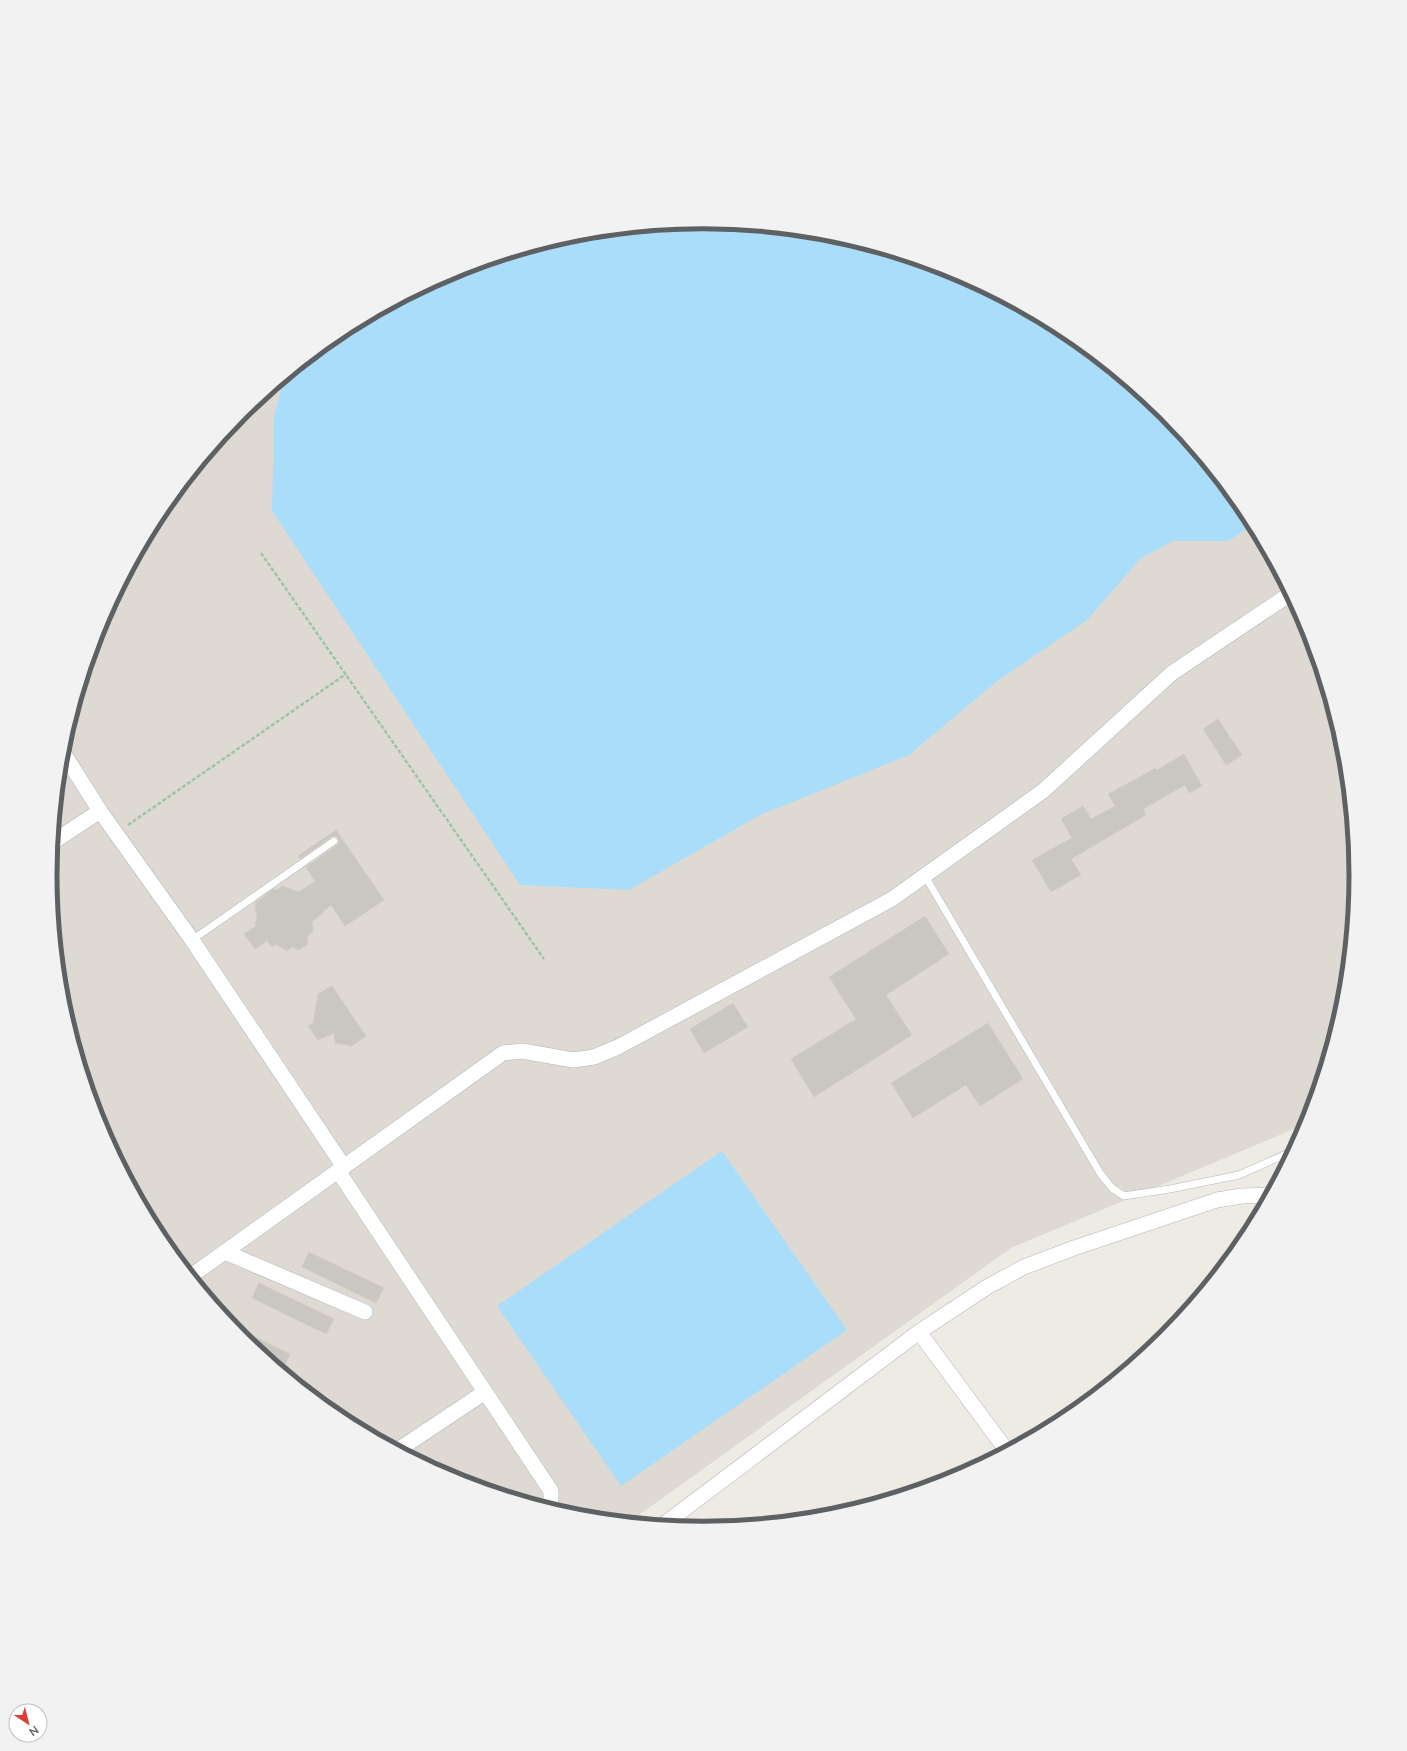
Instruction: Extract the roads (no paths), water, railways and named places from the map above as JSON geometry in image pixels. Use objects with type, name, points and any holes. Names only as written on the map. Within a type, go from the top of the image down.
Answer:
[{"type":"street","points":[[195,1273],[503,1054],[522,1050],[573,1060],[594,1057],[618,1047],[892,899],[1043,791],[1172,673],[1286,597]]},
{"type":"street","points":[[67,760],[100,811],[192,940],[485,1392],[551,1491],[551,1499],[549,1503]]},
{"type":"street","points":[[58,839],[100,811]]},
{"type":"street","points":[[668,1521],[919,1332],[987,1287],[1024,1267],[1074,1248],[1217,1200],[1242,1196],[1265,1195]]},
{"type":"street","points":[[225,1252],[365,1312]]},
{"type":"street","points":[[919,1332],[1004,1447]]},
{"type":"street","points":[[405,1448],[485,1392]]},
{"type":"lane","points":[[192,940],[334,842]]},
{"type":"lane","points":[[925,876],[1096,1166],[1112,1188],[1124,1196],[1170,1189],[1239,1175],[1286,1155]]},
{"type":"water","points":[[661,230],[746,230],[830,241],[911,263],[951,278],[1027,316],[1063,338],[1097,363],[1130,389],[1161,418],[1190,449],[1216,482],[1248,528],[1228,541],[1173,541],[1141,558],[1087,620],[996,682],[909,755],[760,815],[629,890],[520,885],[272,511],[274,417],[282,385],[310,363],[344,338],[380,316],[456,278],[496,263],[577,241]]},
{"type":"water","points":[[722,1151],[847,1330],[621,1486],[497,1306]]}]
